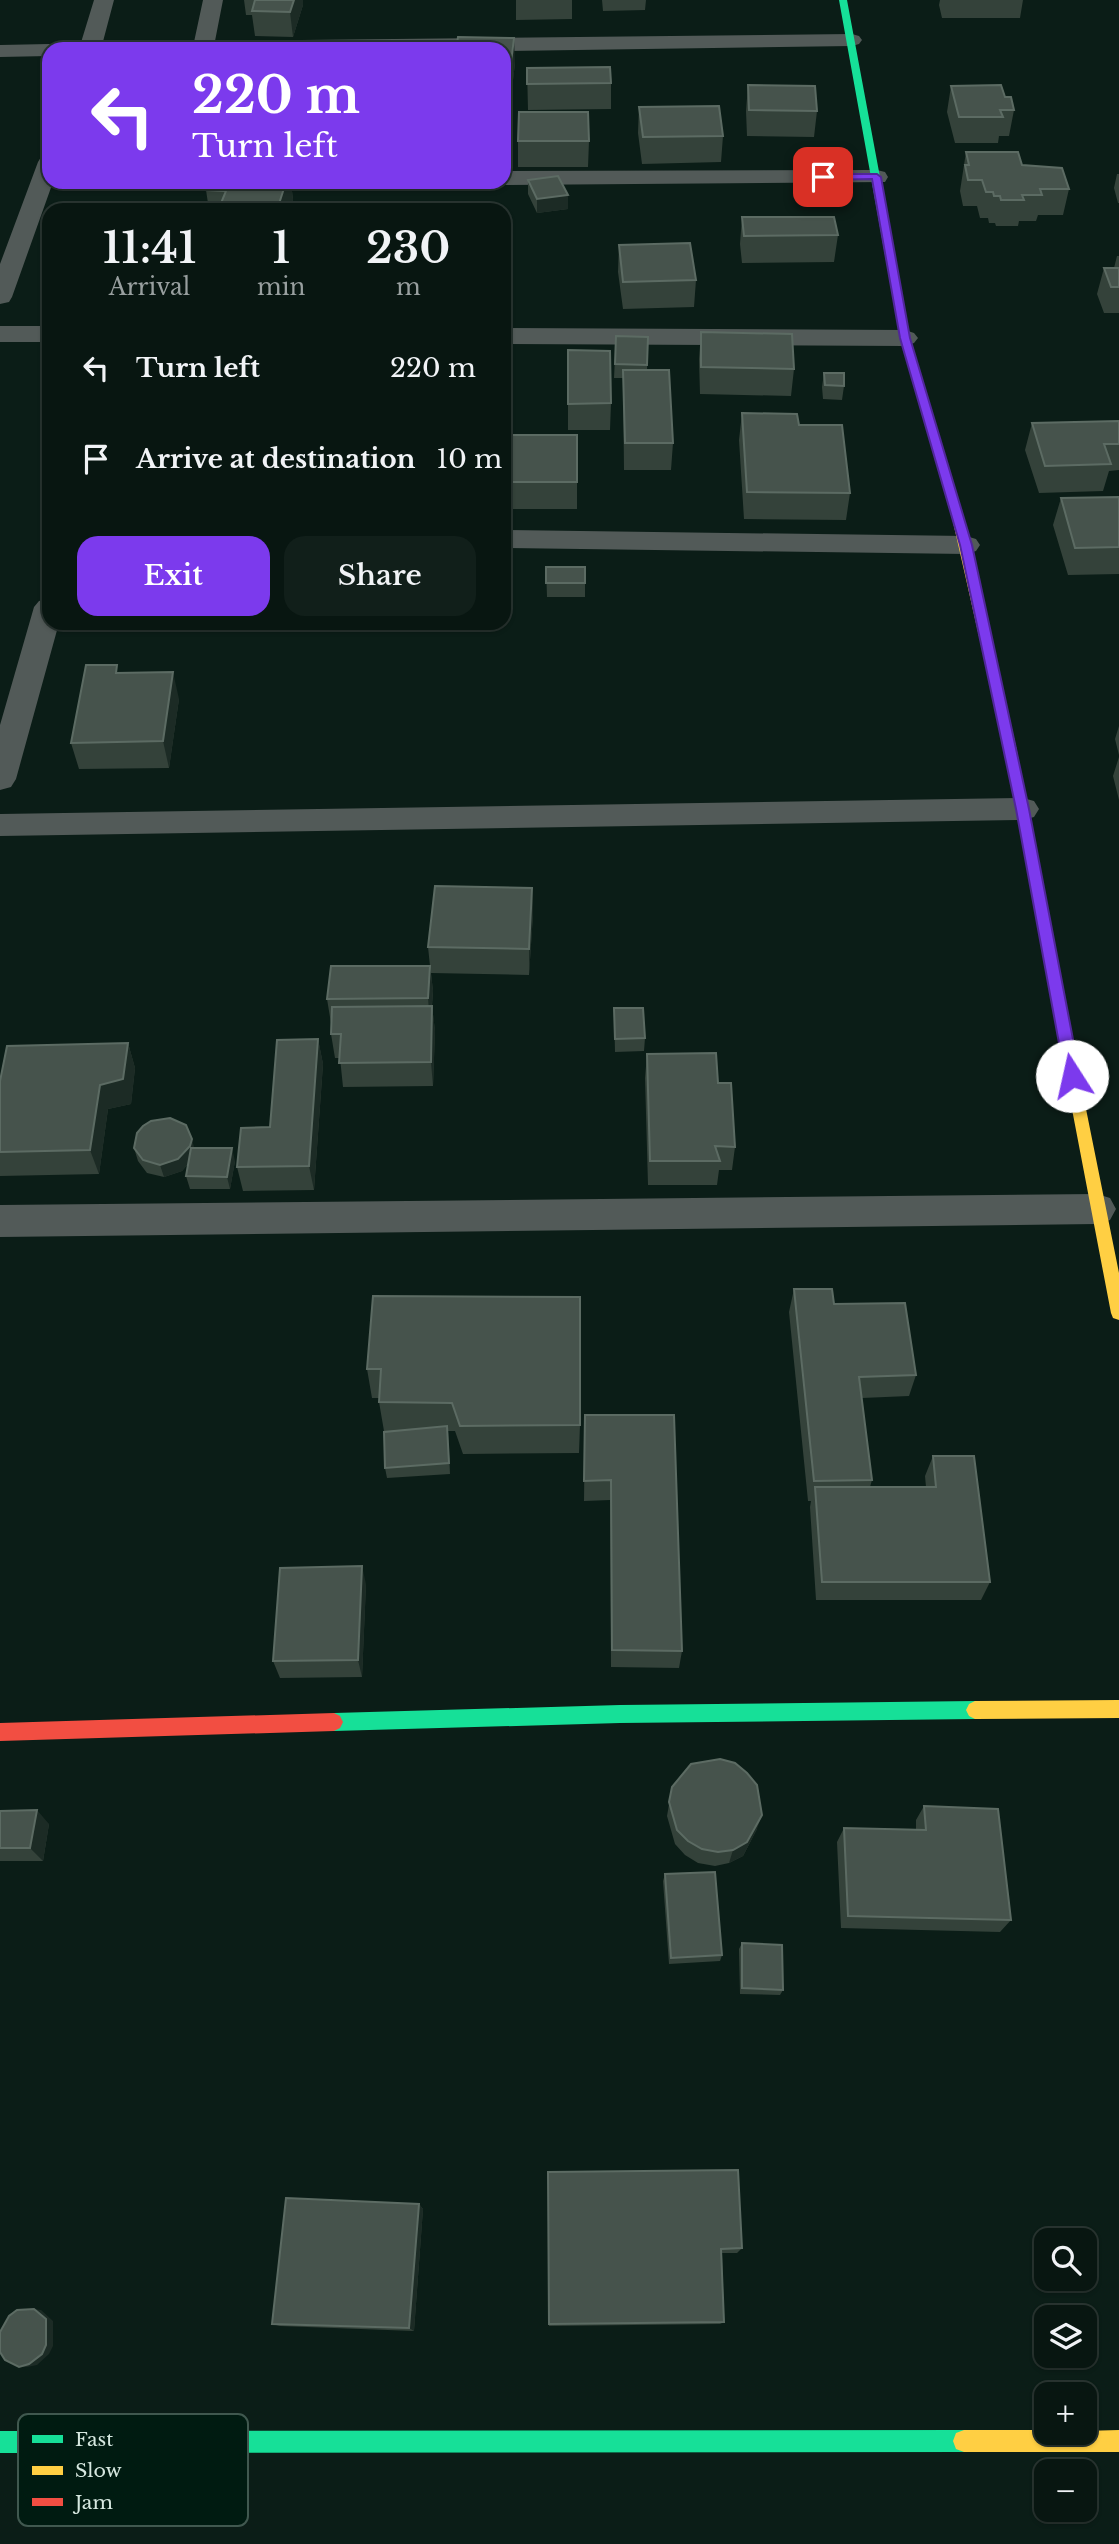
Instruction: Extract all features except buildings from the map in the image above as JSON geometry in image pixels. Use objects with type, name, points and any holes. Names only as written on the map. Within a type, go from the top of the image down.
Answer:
[{"type":"street","points":[[92,42],[104,0]]},
{"type":"street","points":[[204,42],[212,0]]},
{"type":"street","points":[[844,0],[905,338],[966,545],[1023,809],[1097,1209],[1119,1313]]},
{"type":"street","points":[[511,44],[852,40]]},
{"type":"street","points":[[0,51],[42,50]]},
{"type":"street","points":[[511,178],[877,177]]},
{"type":"street","points":[[0,298],[42,181]]},
{"type":"street","points":[[0,334],[42,334]]},
{"type":"street","points":[[511,336],[905,338]]},
{"type":"street","points":[[511,539],[966,545]]},
{"type":"street","points":[[0,779],[42,630]]},
{"type":"street","points":[[0,825],[1023,809]]},
{"type":"street","points":[[0,1221],[1097,1209]]},
{"type":"street","points":[[0,1732],[620,1714],[1119,1709]]},
{"type":"street","points":[[248,2442],[1119,2441]]},
{"type":"street","points":[[0,2442],[18,2442]]},
{"type":"traffic: fast","points":[[843,0],[905,338],[959,522]]},
{"type":"traffic: fast","points":[[334,1722],[620,1714],[975,1710]]},
{"type":"traffic: fast","points":[[248,2442],[964,2441]]},
{"type":"traffic: fast","points":[[0,2442],[18,2442]]},
{"type":"traffic: slow","points":[[959,522],[1011,751]]},
{"type":"traffic: slow","points":[[1078,1104],[1119,1313]]},
{"type":"traffic: slow","points":[[975,1710],[1119,1709]]},
{"type":"traffic: slow","points":[[964,2441],[1119,2441]]},
{"type":"traffic: jam","points":[[1011,751],[1078,1104]]},
{"type":"traffic: jam","points":[[0,1732],[334,1722]]},
{"type":"route","points":[[823,177],[877,177],[905,338],[966,545],[1023,809],[1072,1076]]}]
